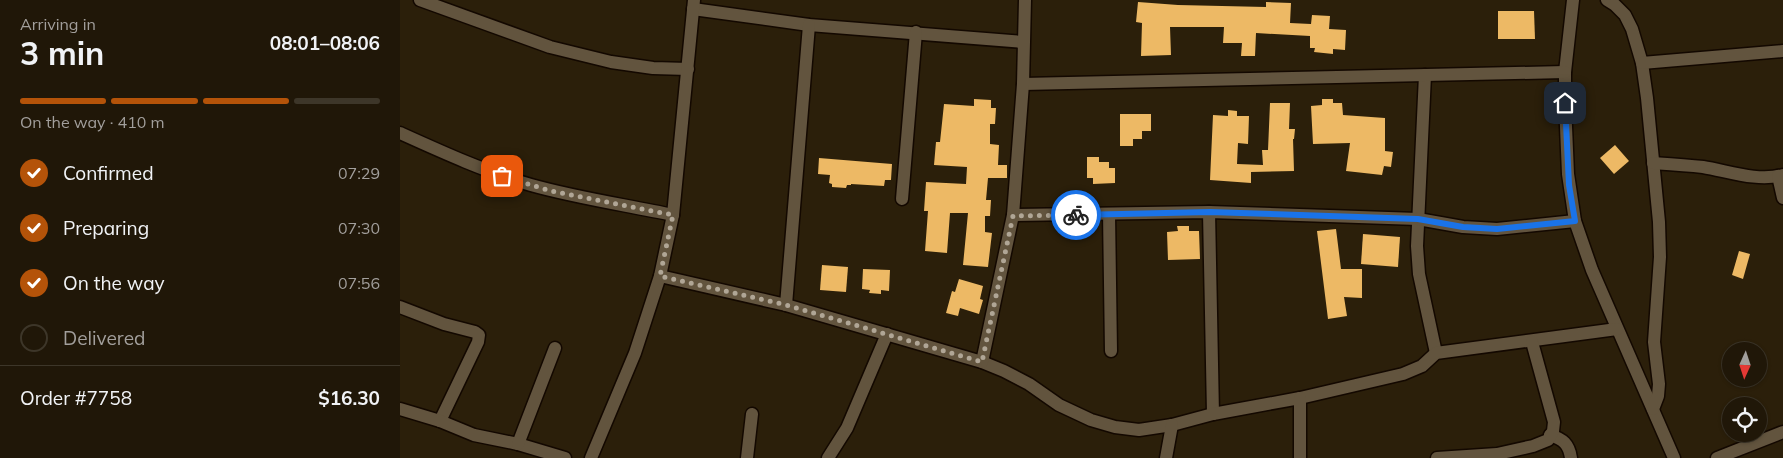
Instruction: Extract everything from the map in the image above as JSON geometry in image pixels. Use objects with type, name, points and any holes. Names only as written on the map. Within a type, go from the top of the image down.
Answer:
[{"type":"street","points":[[420,0],[550,47],[611,62],[653,68],[688,69]]},
{"type":"street","points":[[982,362],[1013,216],[1023,84],[1025,0]]},
{"type":"street","points":[[1573,0],[1565,72],[1565,103],[1568,174],[1575,221],[1592,270],[1674,458]]},
{"type":"street","points":[[1607,0],[1625,15],[1638,46],[1642,63],[1659,222],[1660,257],[1654,334],[1659,384],[1658,396],[1653,409]]},
{"type":"street","points":[[591,458],[636,353],[660,276],[673,215],[694,4],[809,25],[1023,42]]},
{"type":"street","points":[[786,305],[809,25]]},
{"type":"street","points":[[902,199],[916,32]]},
{"type":"street","points":[[1642,63],[1783,51]]},
{"type":"street","points":[[1023,84],[1565,72]]},
{"type":"street","points":[[1425,75],[1417,246],[1420,274],[1436,354]]},
{"type":"street","points":[[400,133],[489,171],[529,185],[673,215]]},
{"type":"street","points":[[1653,163],[1702,167],[1745,175],[1780,175],[1783,198]]},
{"type":"street","points":[[1013,216],[1210,212],[1418,219],[1463,227],[1497,229],[1575,221]]},
{"type":"street","points":[[1210,212],[1213,414]]},
{"type":"street","points":[[1109,214],[1111,351]]},
{"type":"street","points":[[660,276],[786,305],[982,362],[1029,384],[1059,405],[1091,420],[1115,427],[1139,430],[1172,425],[1213,414],[1300,398],[1402,374],[1422,366],[1436,354],[1617,329]]},
{"type":"street","points":[[400,308],[444,324],[475,332],[478,335],[478,342],[440,421]]},
{"type":"street","points":[[828,458],[848,428],[887,334]]},
{"type":"street","points":[[1437,458],[1497,454],[1533,446],[1548,440],[1553,431],[1554,422],[1532,342]]},
{"type":"street","points":[[518,444],[555,348]]},
{"type":"street","points":[[1300,398],[1300,458]]},
{"type":"street","points":[[400,409],[474,434],[518,444],[565,458]]},
{"type":"street","points":[[747,458],[752,414]]},
{"type":"street","points":[[1166,458],[1172,425]]},
{"type":"street","points":[[1717,458],[1783,432]]},
{"type":"street","points":[[1550,436],[1560,438],[1566,443],[1571,458]]},
{"type":"building","points":[[1138,2],[1266,7],[1266,2],[1291,3],[1290,23],[1311,24],[1312,15],[1330,16],[1329,29],[1346,30],[1345,50],[1333,49],[1333,54],[1314,52],[1315,48],[1310,48],[1310,36],[1256,33],[1255,56],[1241,56],[1242,43],[1223,43],[1224,27],[1170,27],[1171,55],[1141,56],[1142,23],[1136,22]]},
{"type":"building","points":[[1498,11],[1534,11],[1535,39],[1498,39]]},
{"type":"building","points":[[974,99],[991,100],[991,108],[996,108],[995,124],[990,124],[990,144],[999,145],[998,165],[1007,165],[1007,178],[988,178],[986,200],[991,200],[990,216],[985,216],[985,232],[992,233],[988,267],[963,265],[968,213],[950,213],[947,253],[925,251],[928,211],[924,211],[926,182],[966,184],[967,167],[934,165],[936,142],[940,142],[944,104],[974,106]]},
{"type":"building","points":[[1322,99],[1333,99],[1333,103],[1342,103],[1343,115],[1385,118],[1385,151],[1393,152],[1391,167],[1384,166],[1382,175],[1346,171],[1350,143],[1313,144],[1311,106],[1322,105]]},
{"type":"building","points":[[1270,103],[1290,103],[1289,129],[1295,129],[1293,139],[1294,171],[1251,172],[1251,183],[1210,180],[1213,115],[1228,116],[1228,110],[1237,111],[1237,116],[1249,116],[1248,144],[1238,143],[1237,164],[1263,165],[1262,150],[1268,150]]},
{"type":"building","points":[[1120,114],[1151,114],[1151,131],[1142,131],[1142,139],[1133,139],[1133,146],[1120,146]]},
{"type":"building","points":[[1615,145],[1629,161],[1614,174],[1600,158]]},
{"type":"building","points":[[1087,157],[1099,157],[1099,162],[1109,162],[1109,168],[1115,168],[1115,183],[1093,184],[1093,178],[1087,178]]},
{"type":"building","points":[[819,158],[892,164],[891,180],[885,180],[884,186],[851,184],[847,185],[846,188],[832,187],[832,184],[829,183],[830,175],[818,174]]},
{"type":"building","points":[[1177,226],[1189,226],[1189,231],[1199,231],[1200,259],[1168,260],[1167,232],[1178,231]]},
{"type":"building","points":[[1336,229],[1341,269],[1362,269],[1362,298],[1344,297],[1347,316],[1328,319],[1317,231]]},
{"type":"building","points":[[1363,234],[1400,237],[1398,267],[1361,264]]},
{"type":"building","points":[[1739,251],[1750,254],[1743,279],[1732,275]]},
{"type":"building","points":[[822,265],[848,267],[846,292],[820,290]]},
{"type":"building","points":[[863,269],[890,270],[889,291],[881,290],[881,294],[869,293],[870,290],[862,289]]},
{"type":"building","points":[[959,279],[983,286],[980,299],[983,300],[979,314],[960,308],[958,316],[946,313],[952,291],[955,292]]},
{"type":"way so far","points":[[502,176],[551,191],[673,215],[660,276],[786,305],[982,362],[1013,216],[1076,215]]},
{"type":"route","points":[[1076,215],[1210,212],[1418,219],[1463,227],[1497,229],[1575,221],[1569,185],[1565,103]]}]
